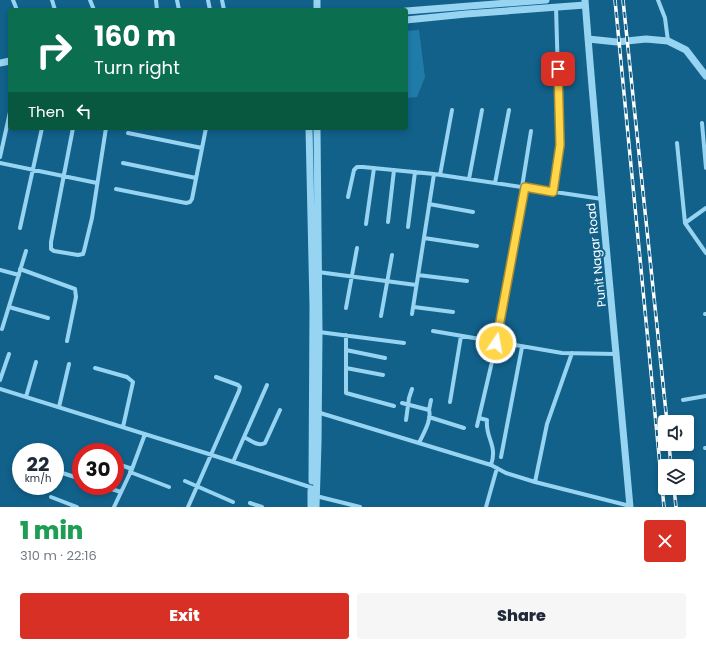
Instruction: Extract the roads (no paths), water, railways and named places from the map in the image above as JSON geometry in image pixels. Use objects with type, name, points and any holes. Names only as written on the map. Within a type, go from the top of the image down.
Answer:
[{"type":"street","points":[[408,11],[546,0]]},
{"type":"street","points":[[658,0],[665,18],[668,41]]},
{"type":"street","points":[[408,20],[465,7],[556,7],[585,3]]},
{"type":"street","name":"Punit Nagar Road","points":[[585,3],[593,108],[630,506]]},
{"type":"street","points":[[553,192],[560,145],[556,7]]},
{"type":"street","points":[[588,39],[617,42],[646,39],[668,41],[686,50],[706,76]]},
{"type":"street","points":[[440,175],[452,110]]},
{"type":"street","points":[[469,179],[482,110]]},
{"type":"street","points":[[495,183],[509,110]]},
{"type":"street","points":[[0,157],[8,121]]},
{"type":"street","points":[[702,123],[706,168]]},
{"type":"street","points":[[20,228],[42,130]]},
{"type":"street","points":[[74,130],[50,242],[51,248],[60,252],[78,256],[83,254],[92,218],[106,130]]},
{"type":"street","points":[[116,189],[186,203],[190,202],[192,199],[206,130]]},
{"type":"street","points":[[310,130],[315,412],[314,491],[316,507]]},
{"type":"street","points":[[315,412],[319,332],[317,130]]},
{"type":"street","points":[[477,426],[496,343],[523,187],[531,131]]},
{"type":"street","points":[[128,134],[202,148]]},
{"type":"street","points":[[677,143],[685,223],[706,253]]},
{"type":"street","points":[[0,163],[97,183]]},
{"type":"street","points":[[122,163],[196,178]]},
{"type":"street","points":[[348,197],[354,170],[357,167],[434,174],[602,199]]},
{"type":"street","points":[[366,224],[374,168]]},
{"type":"street","points":[[388,222],[394,170]]},
{"type":"street","points":[[408,227],[415,172]]},
{"type":"street","points":[[412,314],[434,174]]},
{"type":"street","points":[[429,204],[473,212]]},
{"type":"street","points":[[685,223],[705,210]]},
{"type":"street","points":[[424,238],[477,246]]},
{"type":"street","points":[[346,308],[357,248]]},
{"type":"street","points":[[2,329],[26,251]]},
{"type":"street","points":[[381,316],[392,255]]},
{"type":"street","points":[[0,270],[18,276]]},
{"type":"street","points":[[20,270],[76,289],[76,297],[67,341]]},
{"type":"street","points":[[318,272],[416,285]]},
{"type":"street","points":[[418,275],[467,281]]},
{"type":"street","points":[[414,306],[453,312]]},
{"type":"street","points":[[9,307],[48,318]]},
{"type":"street","points":[[432,331],[562,353],[616,354]]},
{"type":"street","points":[[319,332],[404,343]]},
{"type":"street","points":[[346,335],[346,394],[394,406]]},
{"type":"street","points":[[450,402],[461,336]]},
{"type":"street","points":[[501,456],[522,347]]},
{"type":"street","points":[[346,350],[386,358]]},
{"type":"street","points":[[535,482],[548,424],[572,353]]},
{"type":"street","points":[[0,380],[9,354]]},
{"type":"street","points":[[26,397],[36,362]]},
{"type":"street","points":[[59,407],[69,364]]},
{"type":"street","points":[[95,368],[127,377],[133,382],[123,428]]},
{"type":"street","points":[[346,368],[383,375]]},
{"type":"street","points":[[188,507],[240,391],[240,387],[238,385],[216,377]]},
{"type":"street","points":[[233,462],[268,384]]},
{"type":"street","points":[[0,388],[212,455],[360,507]]},
{"type":"street","points":[[406,420],[412,389]]},
{"type":"street","points":[[683,400],[706,396]]},
{"type":"street","points":[[419,443],[429,417],[431,400]]},
{"type":"street","points":[[402,403],[429,410]]},
{"type":"street","points":[[244,437],[258,444],[265,443],[280,410]]},
{"type":"street","points":[[315,412],[491,465],[506,473],[535,482],[630,506]]},
{"type":"street","points":[[429,417],[464,428]]},
{"type":"street","points":[[479,418],[487,420],[486,427],[494,447],[494,458],[491,465]]},
{"type":"street","points":[[124,485],[145,434]]},
{"type":"street","points":[[494,451],[503,450]]},
{"type":"street","points":[[124,467],[169,487]]},
{"type":"street","points":[[486,507],[496,468]]},
{"type":"street","points":[[185,481],[233,502]]},
{"type":"street","points":[[310,507],[314,491]]},
{"type":"street","points":[[120,495],[115,506],[120,507]]},
{"type":"street","points":[[51,497],[77,507]]},
{"type":"street","points":[[250,503],[262,507]]},
{"type":"railway","points":[[615,0],[664,507]]},
{"type":"railway","points":[[623,0],[666,415]]},
{"type":"railway","points":[[670,451],[670,459]]},
{"type":"railway","points":[[675,495],[676,507]]}]
